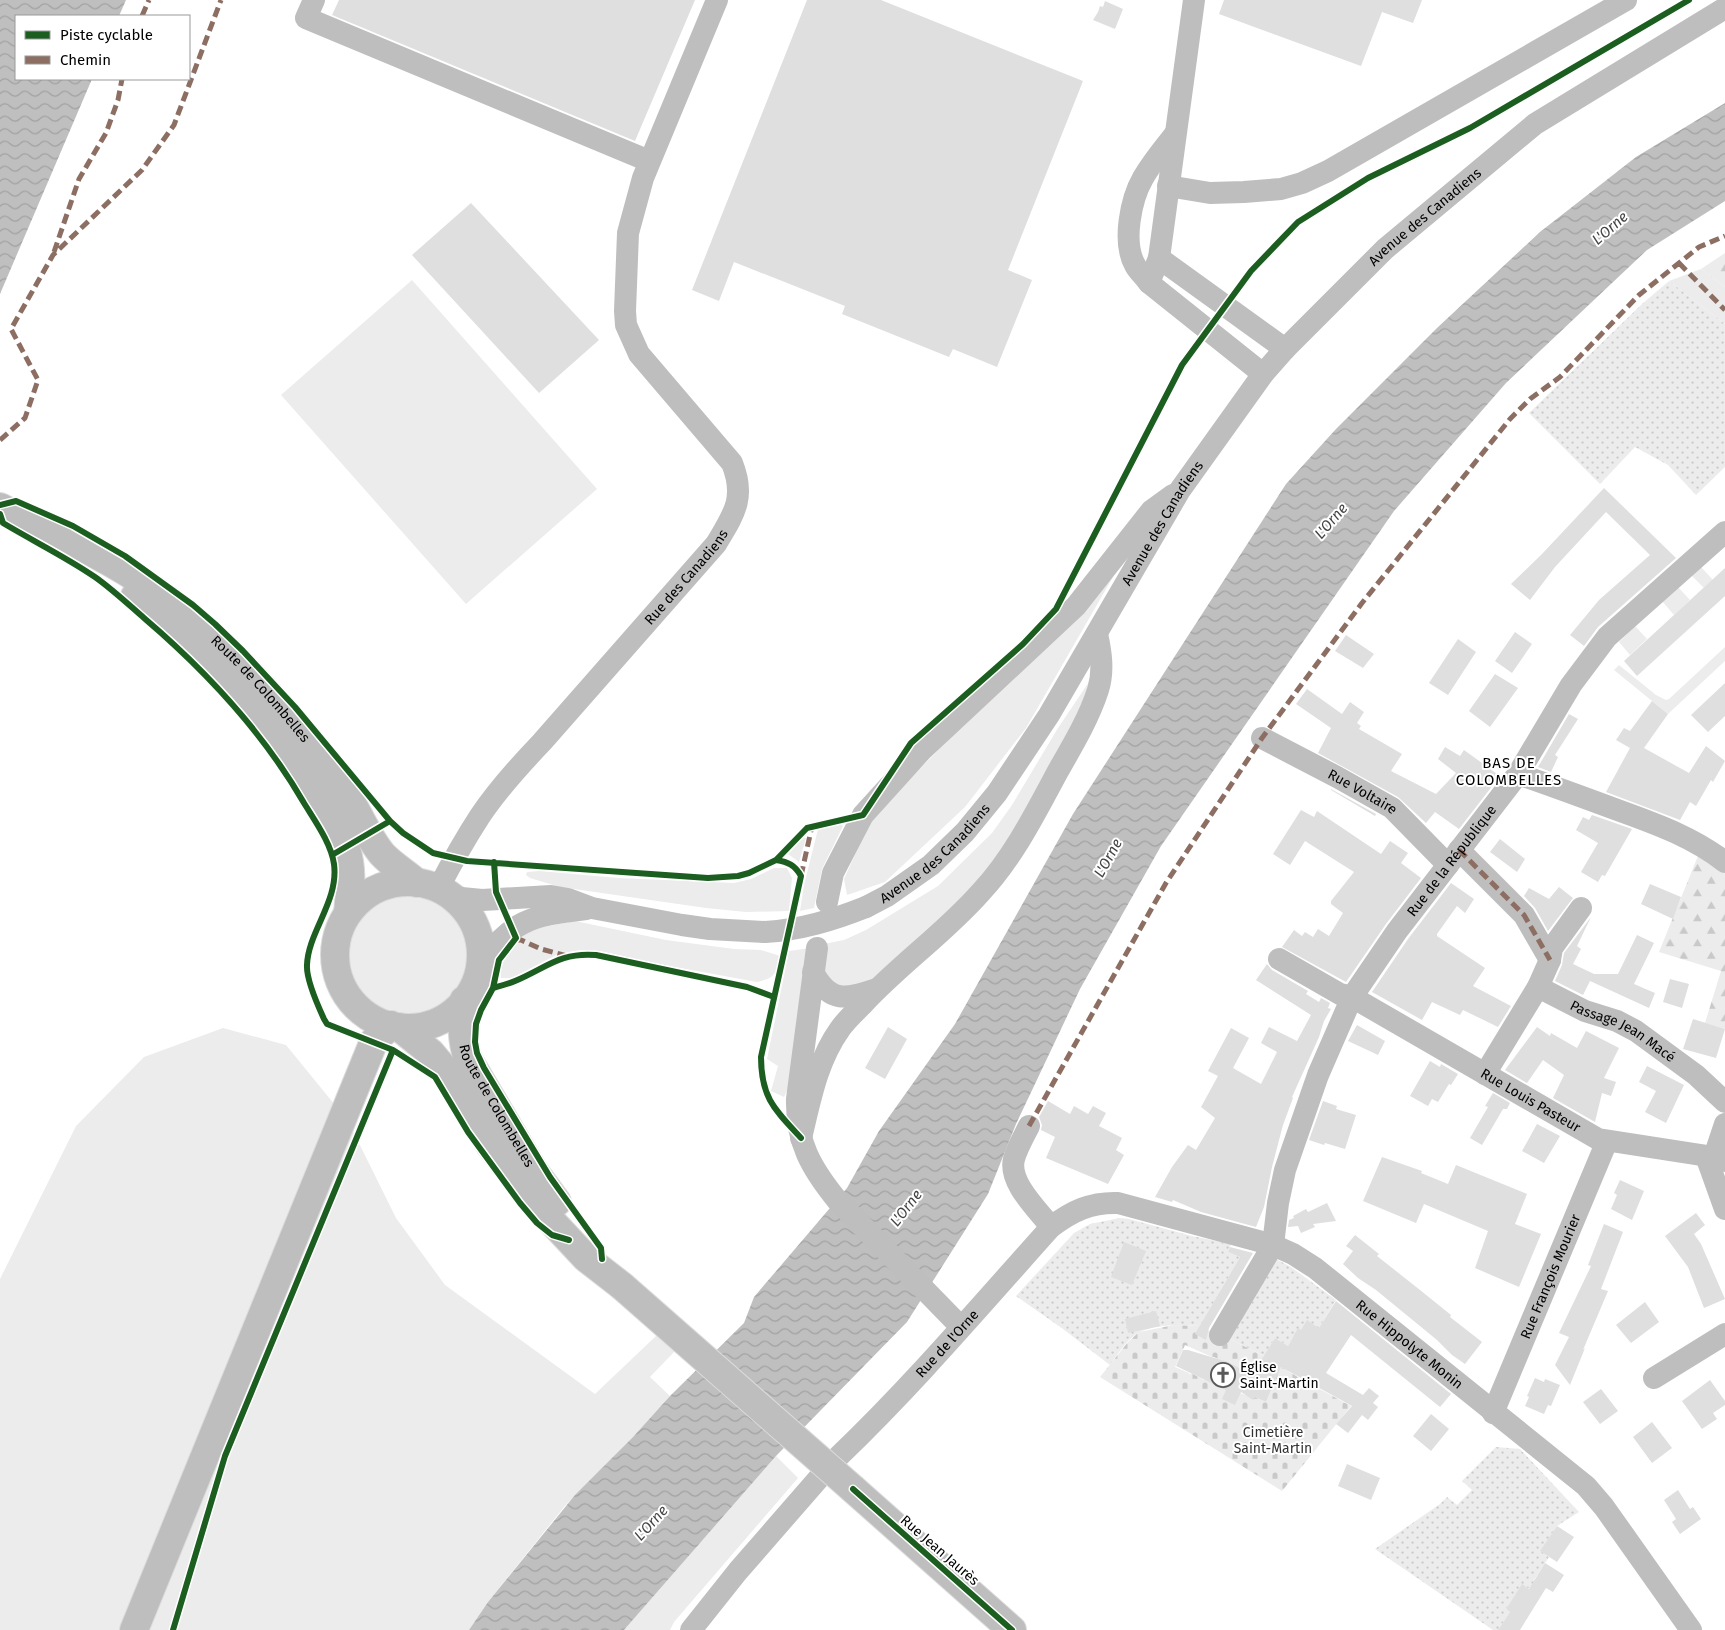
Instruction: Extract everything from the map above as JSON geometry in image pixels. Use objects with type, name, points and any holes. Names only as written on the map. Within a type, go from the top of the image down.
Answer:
[{"type":"main road","name":"Route de Colombelles","points":[[0,507],[63,540],[94,553],[153,589],[193,618],[240,663],[286,714],[324,761],[381,853],[468,914],[475,928],[480,952],[479,968],[474,985],[464,1000],[451,1013],[435,1022],[417,1027],[384,1028]]},
{"type":"main road","name":"Route de Colombelles","points":[[63,540],[87,561],[152,610],[204,657],[236,691],[299,770],[346,847],[350,870],[348,913]]},
{"type":"main road","name":"Route de Colombelles","points":[[435,890],[397,883],[378,889],[362,899],[348,913],[342,922],[336,942],[336,969],[342,986],[351,1001],[364,1013],[384,1028],[431,1053],[446,1071],[490,1145],[543,1212],[586,1258],[622,1286]]},
{"type":"main road","name":"Route de Colombelles","points":[[464,1000],[462,1039],[465,1052],[473,1070],[534,1172],[622,1286]]},
{"type":"main road","points":[[134,1630],[384,1028]]},
{"type":"main road","name":"Rue Jean Jaurès","points":[[622,1286],[1012,1630]]},
{"type":"street","points":[[314,0],[306,18],[650,161]]},
{"type":"street","name":"Rue des Canadiens","points":[[435,890],[481,814],[518,768],[710,551],[736,507],[739,493],[738,477],[732,463],[639,354],[626,325],[625,311],[628,233],[643,178],[717,0]]},
{"type":"street","points":[[1168,186],[1210,193],[1281,189],[1302,183],[1328,171],[1626,0]]},
{"type":"street","points":[[1149,283],[1159,258],[1189,2]]},
{"type":"street","name":"Avenue des Canadiens","points":[[435,890],[482,900],[551,896],[568,898],[592,908],[710,929],[765,932],[797,928],[831,920],[866,907],[887,896],[920,874],[949,849],[997,793],[1049,715],[1180,490],[1263,374],[1285,349],[1384,250],[1535,124],[1725,8]]},
{"type":"street","points":[[1175,134],[1157,156],[1142,179],[1134,202],[1128,232],[1129,249],[1135,265],[1149,283],[1263,374]]},
{"type":"street","points":[[1159,258],[1285,349]]},
{"type":"street","points":[[827,902],[833,873],[862,815],[921,751],[1076,606],[1151,511],[1180,490]]},
{"type":"street","name":"Rue de la République","points":[[1273,1245],[1284,1170],[1318,1075],[1352,997],[1397,931],[1518,774],[1570,685],[1607,637],[1725,532]]},
{"type":"street","points":[[801,1138],[818,1068],[840,1028],[877,989],[954,920],[982,892],[1008,856],[1038,807],[1087,717],[1098,689],[1102,657],[1097,634]]},
{"type":"street","name":"Rue Voltaire","points":[[1262,738],[1392,808],[1454,858]]},
{"type":"street","points":[[1518,774],[1677,832],[1725,862]]},
{"type":"street","points":[[1454,858],[1524,915],[1550,960]]},
{"type":"street","name":"Avenue des Canadiens","points":[[479,968],[500,940],[513,928],[525,921],[544,915],[592,908]]},
{"type":"street","points":[[1485,1074],[1538,987],[1550,960],[1552,948],[1581,908]]},
{"type":"street","points":[[817,948],[796,1116],[810,1163],[822,1182],[837,1200],[961,1327]]},
{"type":"street","name":"Rue Louis Pasteur","points":[[1279,960],[1340,994],[1352,997],[1598,1139],[1715,1158]]},
{"type":"street","points":[[813,972],[822,987],[834,995],[852,997],[877,989]]},
{"type":"street","name":"Passage Jean Macé","points":[[1538,987],[1585,1011],[1617,1021],[1636,1031],[1696,1075],[1725,1102]]},
{"type":"street","points":[[1725,1124],[1715,1158],[1725,1209]]},
{"type":"street","points":[[1029,1126],[1014,1159],[1014,1172],[1018,1185],[1050,1227]]},
{"type":"street","name":"Rue François Mourier","points":[[1493,1413],[1607,1141]]},
{"type":"street","name":"Rue Hippolyte Monin","points":[[1050,1227],[1066,1215],[1103,1202],[1118,1204],[1273,1245],[1293,1254],[1315,1268],[1586,1486],[1691,1630]]},
{"type":"street","name":"Rue de l'Orne","points":[[839,1456],[880,1417],[1050,1227]]},
{"type":"street","points":[[1220,1335],[1273,1245]]},
{"type":"street","points":[[1654,1378],[1725,1334]]},
{"type":"street","points":[[691,1630],[738,1571],[819,1478]]},
{"type":"green space","points":[[1725,253],[1725,287],[1701,269]]},
{"type":"green space","points":[[1701,269],[1725,287],[1725,324],[1669,281]]},
{"type":"green space","points":[[412,280],[597,489],[466,604],[281,395]]},
{"type":"green space","points":[[1669,281],[1725,324],[1725,467],[1696,495],[1668,465],[1635,447],[1600,484],[1529,413],[1642,304]]},
{"type":"green space","points":[[1701,567],[1713,580],[1704,588],[1691,575]]},
{"type":"green space","points":[[1117,570],[1026,728],[965,807],[885,882],[847,895],[844,879],[872,817]]},
{"type":"green space","points":[[1678,587],[1690,600],[1674,615],[1662,601]]},
{"type":"green space","points":[[1635,626],[1647,639],[1630,655],[1619,642]]},
{"type":"green space","points":[[1725,647],[1725,661],[1668,714],[1614,670],[1619,665],[1656,695],[1666,700]]},
{"type":"green space","points":[[1091,679],[1089,693],[1021,824],[978,885],[876,979],[850,990],[827,983],[822,973],[824,944],[844,940],[866,930],[938,886],[992,833],[1012,805],[1058,728]]},
{"type":"green space","points":[[839,824],[843,826],[822,869],[814,908],[800,911],[804,885],[818,830]]},
{"type":"green space","points":[[802,838],[806,838],[799,862],[788,854]]},
{"type":"green space","points":[[1700,851],[1725,870],[1725,1029],[1705,1023],[1721,971],[1659,952]]},
{"type":"green space","points":[[774,868],[787,868],[792,878],[789,911],[746,912],[706,908],[560,887],[526,875],[527,872],[539,871],[619,878],[734,883],[751,879]]},
{"type":"green space","points":[[407,894],[431,899],[451,912],[464,932],[469,956],[464,980],[451,1000],[431,1013],[407,1018],[383,1013],[363,1000],[350,980],[345,956],[350,932],[363,912],[383,899]]},
{"type":"green space","points":[[575,921],[666,940],[734,949],[761,950],[780,956],[774,974],[768,979],[757,982],[600,951],[580,950],[558,954],[511,978],[501,978],[500,971],[502,965],[523,931]]},
{"type":"green space","points":[[810,948],[792,1080],[784,1097],[771,1091],[778,1066],[767,1059],[789,951]]},
{"type":"green space","points":[[223,1028],[286,1045],[348,1121],[396,1218],[445,1285],[595,1394],[674,1317],[691,1330],[674,1352],[650,1377],[670,1396],[633,1437],[564,1507],[488,1602],[469,1630],[0,1630],[0,1279],[76,1126],[144,1057]]},
{"type":"green space","points":[[1120,1218],[1231,1244],[1228,1252],[1240,1257],[1200,1326],[1163,1326],[1137,1333],[1128,1341],[1110,1365],[1016,1296],[1074,1233],[1090,1224]]},
{"type":"green space","points":[[1274,1258],[1291,1267],[1336,1300],[1318,1330],[1316,1326],[1308,1321],[1302,1331],[1298,1329],[1288,1346],[1275,1338],[1264,1356],[1228,1338]]},
{"type":"green space","name":"Cimetière Saint-Martin","points":[[1174,1325],[1200,1326],[1264,1356],[1301,1379],[1351,1406],[1282,1491],[1100,1377],[1128,1342],[1139,1332]],"holes":[[[1185,1345],[1273,1386],[1266,1402],[1255,1397],[1252,1399],[1240,1393],[1235,1404],[1228,1387],[1204,1380],[1191,1373],[1190,1375],[1175,1367]]]},
{"type":"green space","points":[[1496,1447],[1520,1449],[1579,1512],[1557,1526],[1541,1551],[1549,1557],[1535,1581],[1530,1589],[1522,1585],[1506,1609],[1510,1612],[1498,1630],[1493,1630],[1375,1549],[1440,1504],[1447,1497],[1457,1505],[1472,1490],[1462,1481]]},
{"type":"green space","points":[[776,1456],[798,1478],[674,1622],[670,1630],[624,1630]]},
{"type":"water","points":[[0,0],[126,0],[119,15],[15,15],[15,80],[92,80],[0,294]]},
{"type":"water","name":"L'Orne","points":[[1725,103],[1725,201],[1647,250],[1506,383],[1394,511],[1161,846],[1080,989],[1016,1124],[988,1194],[907,1322],[776,1456],[624,1630],[469,1630],[488,1602],[575,1495],[633,1437],[670,1396],[744,1323],[754,1297],[847,1188],[879,1131],[955,1024],[1073,814],[1286,484],[1336,429],[1437,328],[1540,232],[1636,157]]},
{"type":"building","points":[[339,0],[695,0],[635,141],[332,15]]},
{"type":"building","points":[[807,0],[881,0],[1083,81],[1008,270],[1032,280],[997,367],[953,349],[949,357],[842,314],[845,306],[734,262],[719,301],[692,290]]},
{"type":"building","points":[[1224,0],[1422,0],[1413,23],[1382,12],[1361,66],[1219,14]]},
{"type":"building","points":[[1105,1],[1123,9],[1115,29],[1093,20],[1100,6],[1103,7]]},
{"type":"building","points":[[471,203],[599,340],[539,393],[412,255]]},
{"type":"building","points":[[1604,488],[1676,558],[1598,627],[1584,646],[1570,635],[1599,600],[1650,555],[1606,512],[1555,567],[1530,600],[1511,584]]},
{"type":"building","points":[[1725,568],[1725,596],[1637,676],[1624,661]]},
{"type":"building","points":[[1515,632],[1532,644],[1512,673],[1495,661]]},
{"type":"building","points":[[1346,635],[1374,654],[1363,668],[1335,651]]},
{"type":"building","points":[[1458,639],[1476,652],[1448,695],[1429,683]]},
{"type":"building","points":[[1495,674],[1518,688],[1490,727],[1469,711]]},
{"type":"building","points":[[1725,683],[1725,716],[1708,732],[1691,715]]},
{"type":"building","points":[[1307,689],[1342,714],[1350,702],[1364,712],[1357,723],[1361,726],[1359,729],[1402,754],[1391,771],[1436,794],[1456,773],[1438,759],[1445,747],[1460,756],[1464,750],[1500,776],[1459,829],[1435,812],[1426,823],[1398,797],[1318,753],[1331,728],[1296,704]]},
{"type":"building","points":[[1652,701],[1668,714],[1644,748],[1689,773],[1706,746],[1725,761],[1696,806],[1690,802],[1680,820],[1606,792],[1630,748],[1616,740],[1624,728],[1630,731]]},
{"type":"building","points":[[1569,714],[1578,719],[1555,755],[1558,757],[1551,772],[1538,767]]},
{"type":"building","points":[[1331,790],[1376,814],[1375,816]]},
{"type":"building","points":[[1301,810],[1314,817],[1317,811],[1381,854],[1390,841],[1408,853],[1401,863],[1421,878],[1346,982],[1282,947],[1294,930],[1302,936],[1305,932],[1313,937],[1318,929],[1329,936],[1343,913],[1331,904],[1331,901],[1354,872],[1305,841],[1290,865],[1273,854]]},
{"type":"building","points":[[1592,815],[1632,829],[1605,876],[1602,875],[1598,882],[1581,872],[1598,843],[1576,830],[1583,817],[1589,820]]},
{"type":"building","points":[[1500,839],[1525,859],[1517,872],[1490,852]]},
{"type":"building","points":[[1451,883],[1474,899],[1465,913],[1457,906],[1437,936],[1485,968],[1473,986],[1511,1006],[1498,1027],[1463,1010],[1460,1015],[1432,1002],[1422,1020],[1372,992],[1408,939]]},
{"type":"building","points":[[1650,884],[1681,897],[1673,919],[1641,904]]},
{"type":"building","points":[[1559,887],[1573,898],[1548,931],[1535,908],[1524,896],[1529,888],[1549,899]]},
{"type":"building","points":[[1591,917],[1577,946],[1581,949],[1573,964],[1594,974],[1618,974],[1637,935],[1654,943],[1634,984],[1655,993],[1649,1008],[1590,981],[1583,995],[1555,981],[1562,965],[1564,953]]},
{"type":"building","points":[[1267,964],[1272,970],[1308,991],[1306,994],[1319,1002],[1321,998],[1330,1003],[1328,1008],[1331,1009],[1324,1021],[1319,1037],[1292,1097],[1272,1167],[1264,1207],[1256,1227],[1201,1212],[1173,1200],[1172,1202],[1155,1197],[1172,1167],[1188,1145],[1196,1150],[1215,1118],[1201,1107],[1218,1076],[1208,1071],[1231,1028],[1249,1038],[1233,1068],[1261,1084],[1277,1052],[1261,1043],[1269,1027],[1297,1041],[1311,1015],[1256,980]]},
{"type":"building","points":[[1670,979],[1689,984],[1682,1008],[1663,1002]]},
{"type":"building","points":[[1693,1019],[1725,1029],[1716,1058],[1683,1049]]},
{"type":"building","points":[[1357,1025],[1385,1041],[1378,1055],[1348,1041]]},
{"type":"building","points":[[888,1027],[907,1039],[885,1079],[865,1068]]},
{"type":"building","points":[[1537,1027],[1550,1036],[1551,1033],[1577,1048],[1586,1031],[1619,1048],[1604,1078],[1616,1082],[1611,1096],[1602,1093],[1595,1122],[1553,1098],[1564,1075],[1543,1060],[1527,1083],[1505,1070]]},
{"type":"building","points":[[1430,1061],[1440,1067],[1441,1064],[1458,1074],[1451,1085],[1449,1084],[1438,1102],[1432,1099],[1428,1106],[1410,1096]]},
{"type":"building","points":[[1647,1066],[1684,1085],[1666,1123],[1645,1112],[1656,1091],[1639,1082]]},
{"type":"building","points":[[1493,1093],[1510,1103],[1507,1109],[1503,1109],[1482,1145],[1470,1138],[1488,1107],[1485,1106]]},
{"type":"building","points":[[1048,1101],[1070,1114],[1074,1106],[1088,1114],[1093,1106],[1106,1113],[1099,1126],[1122,1138],[1116,1150],[1124,1155],[1108,1184],[1046,1158],[1055,1137],[1041,1130],[1042,1125],[1039,1117]]},
{"type":"building","points":[[1323,1101],[1337,1106],[1336,1109],[1356,1115],[1345,1149],[1309,1140]]},
{"type":"building","points":[[1537,1124],[1560,1136],[1544,1163],[1522,1151]]},
{"type":"building","points":[[1382,1157],[1422,1171],[1421,1173],[1448,1184],[1456,1165],[1527,1194],[1515,1224],[1541,1234],[1519,1287],[1475,1268],[1488,1231],[1424,1204],[1416,1223],[1363,1201]]},
{"type":"building","points":[[1620,1180],[1644,1191],[1632,1220],[1611,1209],[1617,1195],[1614,1193]]},
{"type":"building","points":[[1327,1203],[1336,1221],[1313,1224],[1315,1227],[1301,1233],[1298,1226],[1288,1227],[1289,1220],[1294,1218],[1293,1216],[1306,1209],[1308,1212]]},
{"type":"building","points":[[1696,1213],[1705,1225],[1694,1234],[1701,1244],[1725,1299],[1704,1308],[1688,1267],[1665,1236]]},
{"type":"building","points":[[1604,1224],[1623,1232],[1601,1289],[1608,1291],[1570,1385],[1555,1365],[1569,1337],[1559,1333],[1591,1266],[1588,1265]]},
{"type":"building","points":[[1355,1235],[1379,1254],[1377,1256],[1482,1342],[1465,1364],[1343,1264],[1353,1251],[1346,1246]]},
{"type":"building","points":[[1124,1242],[1146,1251],[1132,1285],[1111,1277]]},
{"type":"building","points":[[1230,1247],[1253,1253],[1209,1328],[1206,1340],[1195,1334],[1240,1257],[1228,1252]]},
{"type":"building","points":[[1336,1301],[1451,1394],[1440,1407],[1351,1335],[1326,1373],[1363,1395],[1369,1388],[1379,1396],[1373,1403],[1378,1407],[1368,1420],[1362,1415],[1348,1433],[1336,1424],[1352,1406],[1281,1367],[1266,1402],[1255,1397],[1253,1400],[1241,1392],[1235,1405],[1222,1399],[1226,1390],[1176,1366],[1183,1350],[1188,1350],[1228,1362],[1252,1375],[1275,1338],[1288,1346],[1298,1328],[1301,1330],[1307,1320],[1319,1328]]},
{"type":"building","points":[[1645,1302],[1659,1322],[1631,1343],[1616,1325]]},
{"type":"building","points":[[1156,1311],[1160,1326],[1128,1333],[1125,1319]]},
{"type":"building","points":[[1535,1378],[1544,1382],[1545,1379],[1560,1385],[1551,1406],[1548,1405],[1544,1414],[1525,1406]]},
{"type":"building","points":[[1710,1380],[1725,1401],[1725,1405],[1713,1413],[1717,1419],[1702,1429],[1682,1401]]},
{"type":"building","points":[[1601,1389],[1618,1411],[1600,1424],[1583,1402]]},
{"type":"building","points":[[1431,1414],[1449,1429],[1431,1451],[1413,1436]]},
{"type":"building","points":[[1652,1422],[1672,1448],[1652,1463],[1633,1437]]},
{"type":"building","points":[[1347,1464],[1380,1478],[1371,1500],[1338,1486]]},
{"type":"building","points":[[1678,1490],[1690,1509],[1693,1507],[1701,1519],[1680,1534],[1672,1522],[1676,1519],[1664,1500]]},
{"type":"building","points":[[1557,1526],[1574,1537],[1557,1562],[1540,1551]]},
{"type":"building","points":[[1545,1563],[1564,1575],[1553,1592],[1546,1588],[1520,1630],[1498,1630],[1510,1612],[1506,1609],[1522,1584],[1529,1589]]},
{"type":"marked path","points":[[142,15],[149,0]]},
{"type":"marked path","points":[[0,440],[25,418],[38,380],[11,329],[53,255],[142,170],[174,125],[221,0]]},
{"type":"marked path","points":[[54,252],[79,179],[106,133],[118,100],[122,80]]},
{"type":"marked path","points":[[1029,1126],[1166,883],[1262,738],[1362,603],[1510,419],[1530,399],[1560,377],[1639,295],[1699,247],[1725,236]]},
{"type":"marked path","points":[[1679,263],[1725,310]]},
{"type":"marked path","points":[[801,876],[812,826]]},
{"type":"marked path","points":[[1459,850],[1524,915],[1550,960]]},
{"type":"marked path","points":[[515,940],[521,940],[541,949],[567,956]]},
{"type":"cycle path","points":[[0,505],[16,501],[73,526],[125,556],[193,605],[243,651],[295,707],[390,821],[403,833],[433,853],[467,861],[708,878],[738,876],[749,873],[776,860],[807,828],[863,815],[911,743],[1023,644],[1056,609],[1182,365],[1251,271],[1298,222],[1368,178],[1470,128],[1689,0]]},
{"type":"cycle path","points":[[0,514],[3,523],[84,570],[114,592],[189,659],[252,727],[288,777],[330,848],[334,864],[332,891],[312,940],[307,965],[308,978],[313,993],[327,1024],[393,1050],[435,1077],[468,1132],[520,1203],[537,1223],[552,1235],[569,1240]]},
{"type":"cycle path","points":[[332,855],[390,821]]},
{"type":"cycle path","points":[[776,860],[791,865],[801,876],[761,1057],[762,1071],[771,1102],[801,1138]]},
{"type":"cycle path","points":[[494,862],[496,892],[516,938],[499,960],[493,988],[476,1024],[475,1042],[477,1053],[484,1068],[550,1177],[601,1248],[602,1259]]},
{"type":"cycle path","points":[[493,988],[515,981],[563,958],[596,955],[747,987],[774,997]]},
{"type":"cycle path","points":[[173,1630],[225,1456],[393,1050]]},
{"type":"cycle path","points":[[853,1489],[1012,1630]]},
{"type":"place","name":"Église Saint-Martin","points":[[1223,1375]]},
{"type":"district","name":"BAS DE COLOMBELLES","points":[[1509,772]]}]
